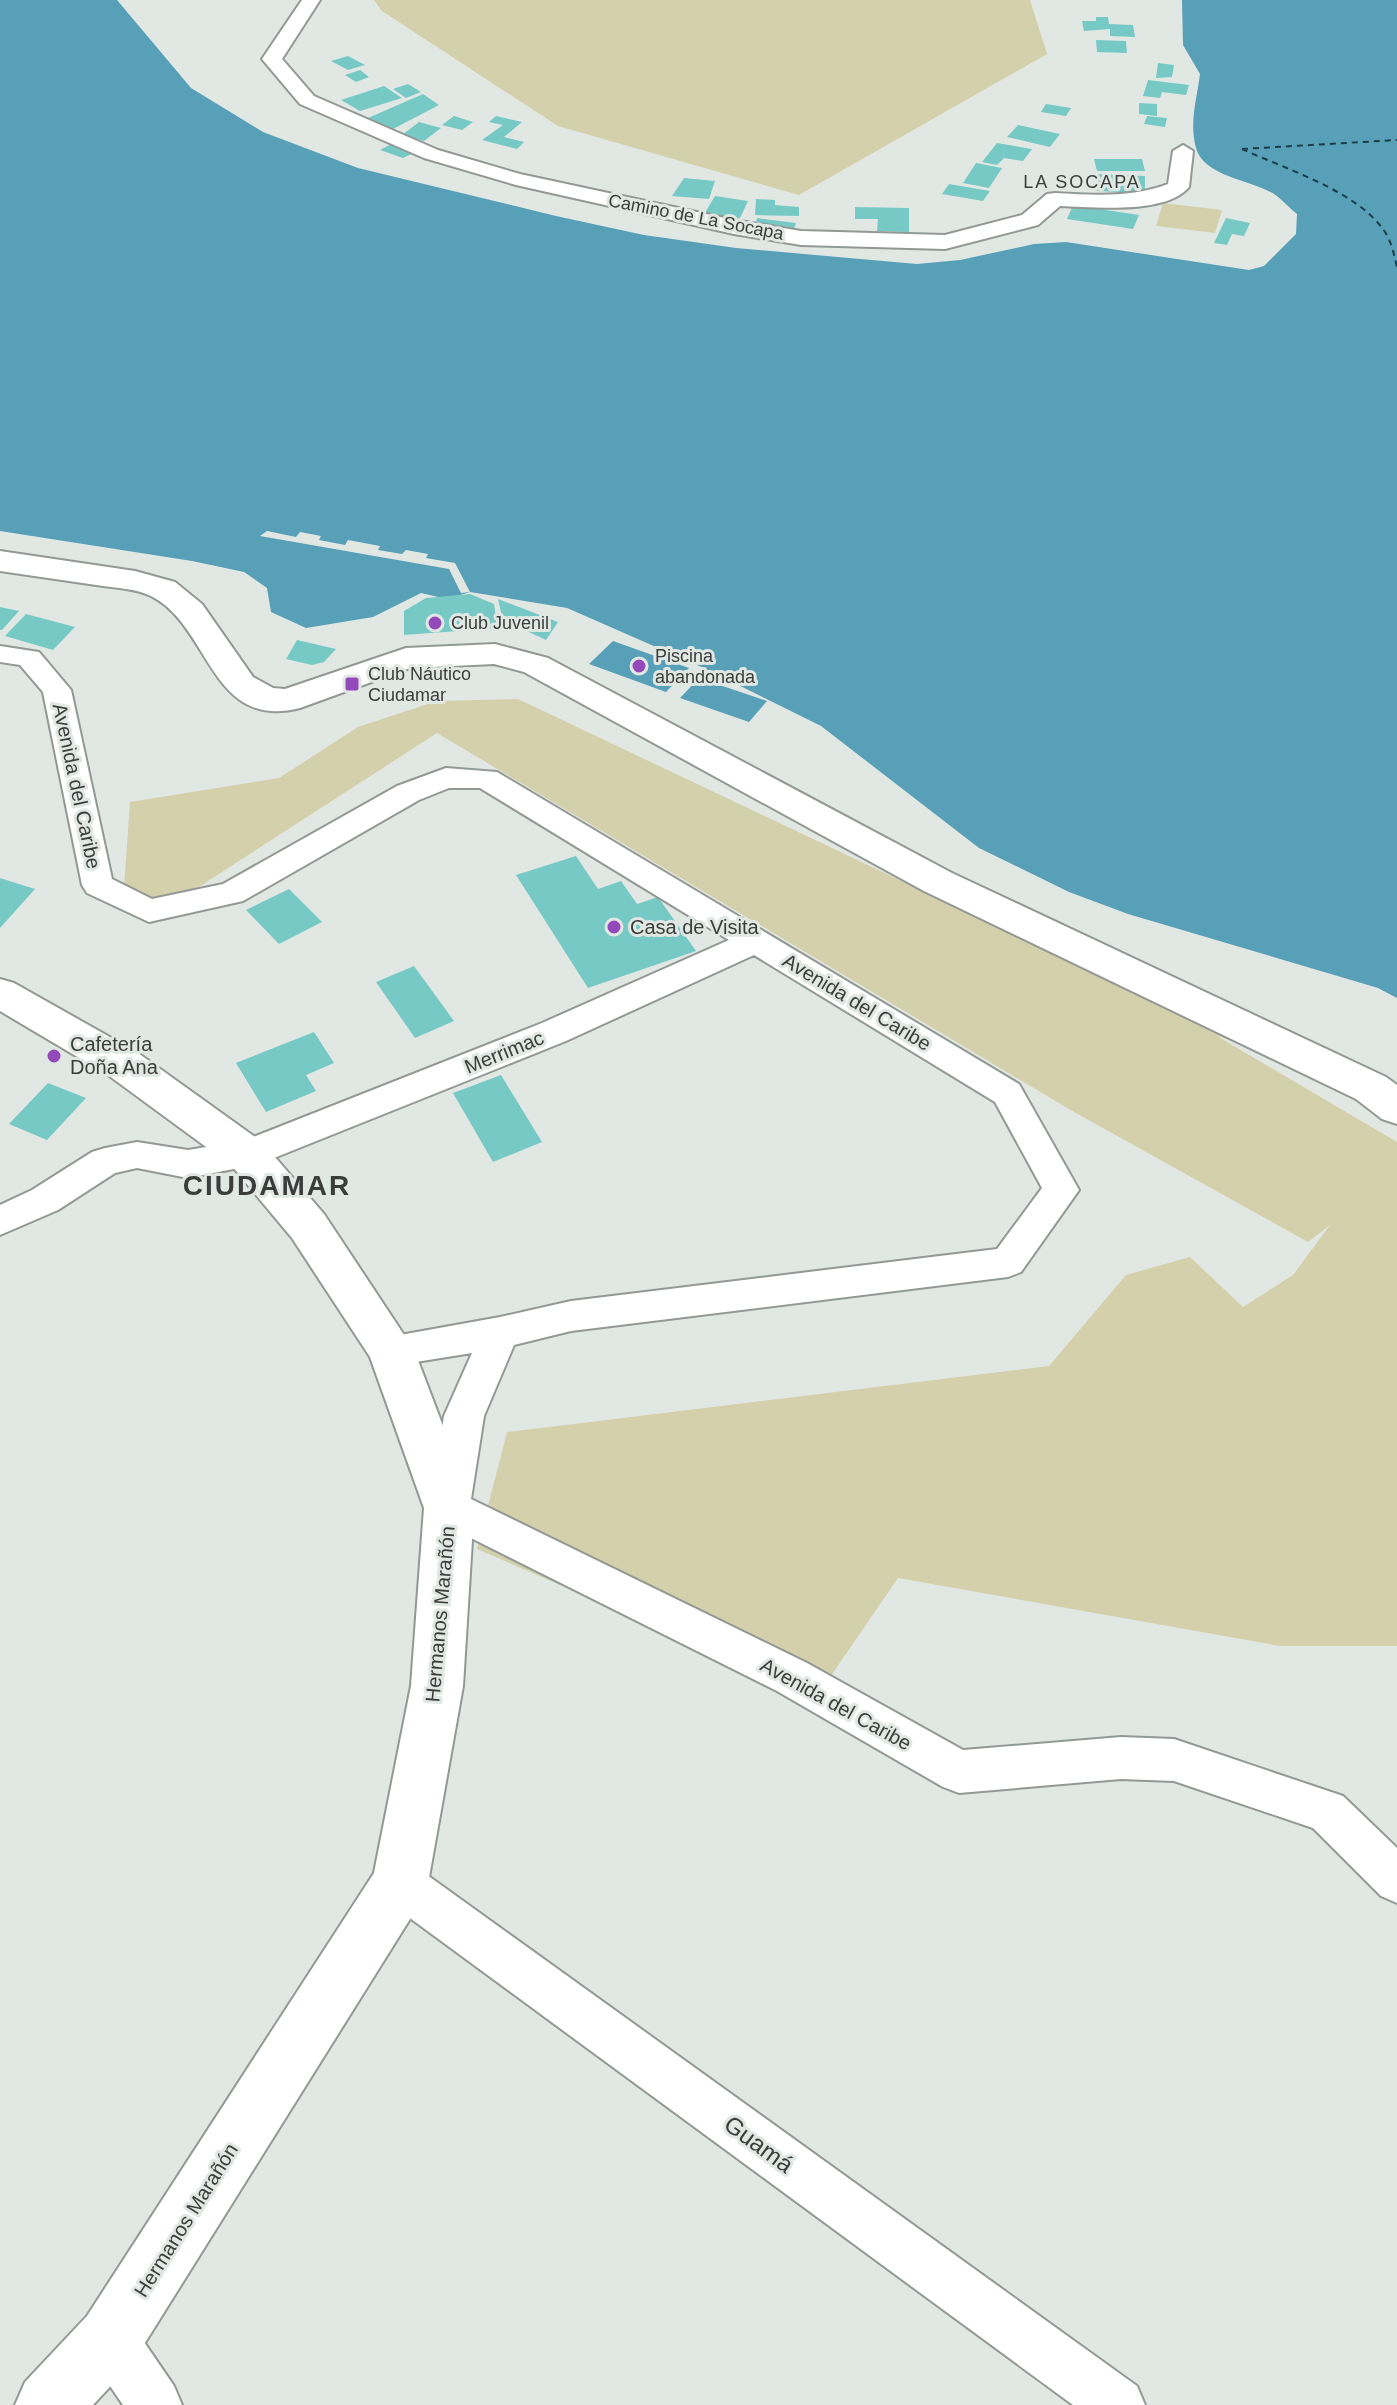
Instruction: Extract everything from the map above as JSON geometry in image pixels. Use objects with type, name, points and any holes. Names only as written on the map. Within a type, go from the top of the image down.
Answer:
[{"type":"main road","points":[[0,561],[135,581],[163,589],[190,611],[241,685],[265,698],[288,700],[406,658],[495,654],[536,665],[938,882],[1359,1082],[1397,1108]]},
{"type":"main road","name":"Hermanos Marañón","points":[[0,993],[123,1064],[247,1154],[308,1226],[391,1350],[449,1508],[437,1686],[400,1883],[110,2339],[48,2405]]},
{"type":"street","name":"Camino de La Socapa","points":[[311,0],[272,59],[307,100],[431,154],[516,179],[734,227],[801,238],[945,242],[1030,220],[1055,199],[1134,203],[1162,194],[1178,187],[1183,151]]},
{"type":"street","name":"Avenida del Caribe","points":[[0,654],[29,658],[57,690],[98,885],[149,911],[232,893],[408,793],[446,778],[486,779],[1007,1093],[1061,1190],[1008,1262],[571,1316],[500,1333],[391,1350]]},
{"type":"street","name":"Merrimac","points":[[0,1221],[45,1200],[105,1162],[137,1155],[188,1164],[247,1154],[554,1032],[757,941]]},
{"type":"street","points":[[449,1508],[464,1416],[500,1333]]},
{"type":"street","name":"Avenida del Caribe","points":[[449,1508],[792,1677],[959,1772],[1121,1758],[1174,1760],[1327,1811],[1397,1880]]},
{"type":"street","name":"Guamá","points":[[400,1883],[1118,2405]]},
{"type":"street","points":[[110,2339],[155,2405]]},
{"type":"shaded area","points":[[374,0],[1030,0],[1047,54],[799,195],[558,126],[382,11]]},
{"type":"shaded area","points":[[1163,203],[1222,210],[1215,233],[1156,226]]},
{"type":"shaded area","points":[[518,699],[1247,1045],[1217,1036],[1397,1142],[1397,1646],[1280,1646],[898,1578],[817,1696],[477,1549],[507,1432],[1049,1366],[1126,1275],[1190,1257],[1243,1307],[1293,1275],[1330,1225],[1308,1242],[1074,1112],[437,733],[168,907],[124,887],[130,802],[279,778],[358,727],[437,701]]},
{"type":"water","points":[[0,0],[117,0],[191,88],[263,132],[358,168],[556,216],[644,235],[736,248],[917,264],[960,260],[1034,244],[1066,242],[1249,270],[1264,266],[1296,234],[1297,214],[1274,194],[1218,172],[1201,158],[1193,129],[1200,74],[1183,45],[1182,0],[1397,0],[1397,998],[1378,988],[1128,914],[1069,892],[979,848],[821,726],[704,668],[567,608],[470,592],[447,599],[421,593],[373,617],[306,628],[271,612],[267,588],[244,572],[0,531]]},
{"type":"water","name":"Piscina abandonada","points":[[613,641],[689,668],[666,692],[589,664]]},
{"type":"water","name":"Piscina abandonada","points":[[699,678],[767,701],[749,722],[680,698]]},
{"type":"pier","points":[[267,531],[296,537],[300,532],[321,536],[319,540],[345,545],[348,540],[402,554],[406,550],[428,554],[426,558],[455,563],[470,592],[461,593],[449,569],[260,536]]},
{"type":"building","points":[[1096,17],[1108,17],[1109,24],[1133,25],[1135,37],[1110,36],[1110,29],[1084,31],[1082,21],[1096,21]]},
{"type":"building","points":[[1096,40],[1126,41],[1127,53],[1097,52]]},
{"type":"building","points":[[348,56],[365,65],[348,70],[331,61]]},
{"type":"building","points":[[1158,63],[1174,65],[1172,77],[1156,78]]},
{"type":"building","points":[[360,70],[369,77],[356,82],[345,75]]},
{"type":"building","points":[[1148,80],[1189,85],[1186,95],[1162,92],[1160,98],[1143,96]]},
{"type":"building","points":[[408,84],[421,92],[406,98],[393,89]]},
{"type":"building","points":[[384,86],[402,98],[360,111],[341,100]]},
{"type":"building","points":[[423,94],[439,105],[393,129],[368,118]]},
{"type":"building","points":[[1139,103],[1157,104],[1157,116],[1139,114]]},
{"type":"building","points":[[1046,104],[1071,108],[1066,116],[1041,112]]},
{"type":"building","points":[[454,116],[473,122],[462,130],[442,125]]},
{"type":"building","points":[[496,116],[522,122],[504,137],[524,142],[517,149],[482,140],[503,125],[489,122]]},
{"type":"building","points":[[1147,116],[1167,118],[1165,127],[1144,124]]},
{"type":"building","points":[[419,122],[441,128],[424,141],[402,135]]},
{"type":"building","points":[[1018,125],[1060,134],[1050,147],[1007,137]]},
{"type":"building","points":[[393,143],[418,151],[403,158],[380,150]]},
{"type":"building","points":[[997,143],[1032,149],[1023,161],[1004,158],[997,165],[982,162]]},
{"type":"building","points":[[1094,159],[1142,159],[1145,171],[1097,171]]},
{"type":"building","points":[[976,163],[1002,168],[989,188],[963,183]]},
{"type":"building","points":[[1097,174],[1145,176],[1145,193],[1097,191]]},
{"type":"building","points":[[684,178],[715,181],[709,199],[672,196]]},
{"type":"building","points":[[949,184],[990,191],[983,201],[942,194]]},
{"type":"building","points":[[715,196],[748,201],[740,218],[703,216]]},
{"type":"building","points":[[756,199],[775,200],[775,205],[799,207],[799,216],[755,215]]},
{"type":"building","points":[[1073,205],[1139,215],[1133,229],[1067,219]]},
{"type":"building","points":[[855,207],[909,208],[909,232],[877,231],[878,219],[855,219]]},
{"type":"building","points":[[757,218],[796,223],[794,229],[755,227]]},
{"type":"building","points":[[1226,218],[1250,223],[1244,236],[1232,234],[1227,245],[1214,243]]},
{"type":"building","points":[[470,594],[494,604],[498,628],[404,635],[404,611],[426,598]]},
{"type":"building","points":[[498,599],[558,622],[546,640],[512,624],[504,626]]},
{"type":"building","points":[[0,607],[19,611],[2,630],[0,630]]},
{"type":"building","points":[[26,614],[75,627],[53,650],[5,636]]},
{"type":"building","points":[[297,640],[336,649],[324,662],[312,665],[286,659]]},
{"type":"building","name":"Casa de Visita","points":[[576,856],[598,889],[621,881],[637,904],[658,897],[696,951],[588,988],[516,875]]},
{"type":"building","points":[[0,878],[35,889],[0,928]]},
{"type":"building","points":[[289,889],[322,922],[279,944],[246,910]]},
{"type":"building","points":[[414,966],[454,1021],[415,1038],[376,982]]},
{"type":"building","points":[[314,1032],[334,1063],[306,1075],[316,1091],[266,1112],[236,1063]]},
{"type":"building","points":[[501,1075],[542,1142],[493,1162],[453,1093]]},
{"type":"building","points":[[48,1083],[86,1098],[47,1140],[9,1124]]},
{"type":"ferry route","points":[[1397,140],[1242,149],[1320,183],[1373,217],[1385,232],[1397,267]]},
{"type":"place","name":"Club Juvenil","points":[[435,623]]},
{"type":"place","name":"Piscina abandonada","points":[[639,666]]},
{"type":"place","name":"Club Náutico Ciudamar","points":[[352,684]]},
{"type":"place","name":"Casa de Visita","points":[[614,927]]},
{"type":"place","name":"Cafetería Doña Ana","points":[[54,1056]]},
{"type":"district","name":"LA SOCAPA","points":[[1082,182]]},
{"type":"district","name":"CIUDAMAR","points":[[267,1185]]}]
